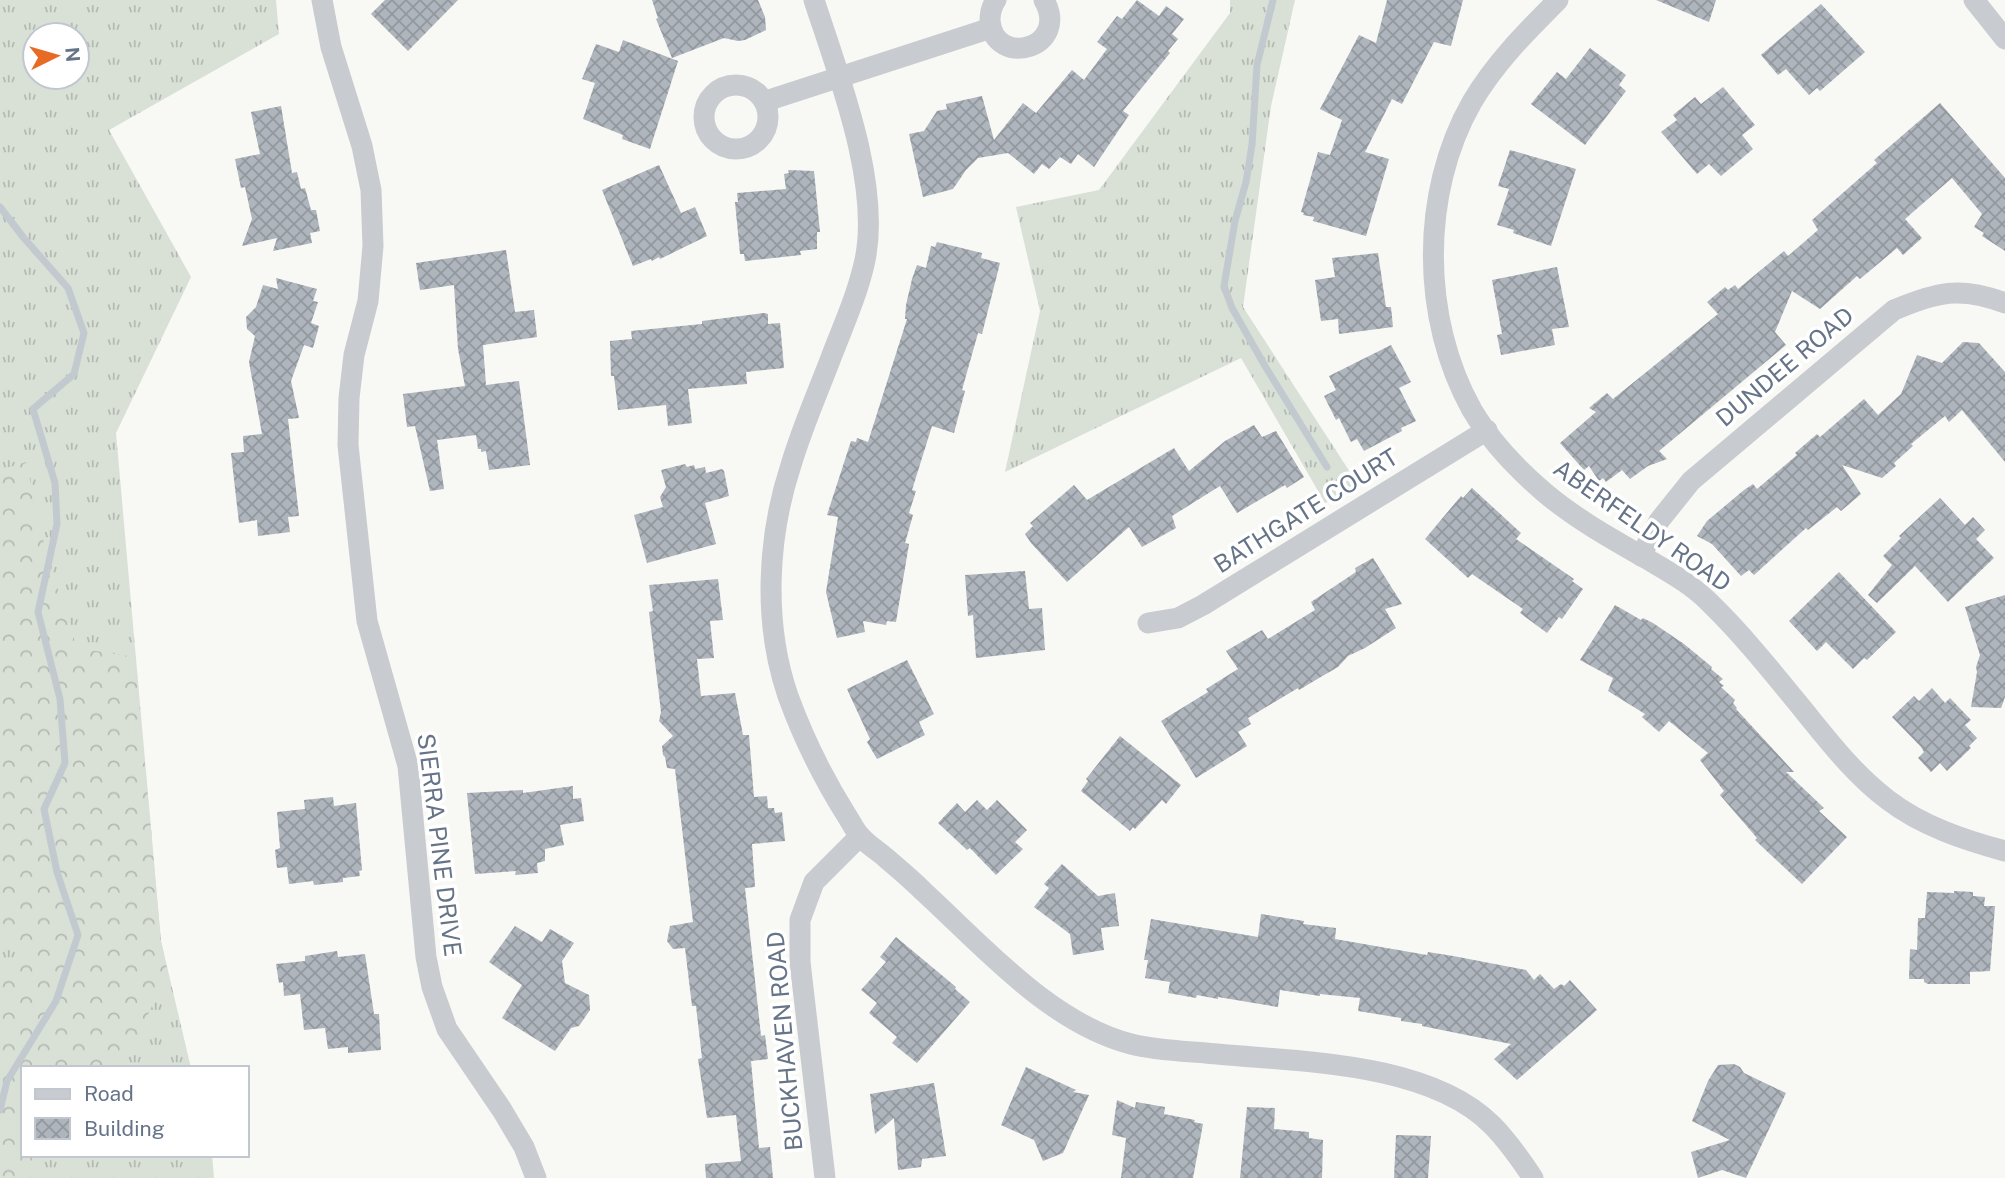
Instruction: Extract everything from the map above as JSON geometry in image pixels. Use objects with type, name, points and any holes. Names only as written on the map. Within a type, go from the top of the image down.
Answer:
[{"type":"street","name":"SIERRA PINE DRIVE","points":[[322,0],[331,47],[362,146],[371,190],[373,246],[368,301],[354,355],[349,398],[348,445],[367,621],[408,766],[426,957],[432,987],[447,1029],[502,1110],[524,1147],[536,1178]]},
{"type":"street","points":[[814,0],[867,184],[868,224],[865,259],[853,300],[790,465],[779,508],[772,552],[772,604],[775,645],[788,694],[832,793],[860,836],[1037,994],[1056,1009],[1092,1030],[1133,1044],[1376,1070],[1419,1083],[1456,1098],[1490,1123],[1533,1178]]},
{"type":"street","points":[[996,0],[990,14],[991,28],[1002,43],[1020,49],[1037,44],[1049,29],[1050,11],[1044,0]]},
{"type":"street","name":"ABERFELDY ROAD","points":[[1558,0],[1503,55],[1471,104],[1449,154],[1437,205],[1433,243],[1442,332],[1472,410],[1499,448],[1547,494],[1582,521],[1689,585],[1735,626],[1850,767],[1869,785],[1891,803],[1927,823],[1964,839],[2005,851]]},
{"type":"street","points":[[1974,0],[2005,38]]},
{"type":"street","points":[[766,101],[991,28]]},
{"type":"street","name":"DUNDEE ROAD","points":[[1641,556],[1659,521],[1691,481],[1894,310],[1926,296],[1955,292],[1981,294],[2005,303]]},
{"type":"street","name":"BATHGATE COURT","points":[[1147,623],[1178,618],[1203,605],[1487,430]]},
{"type":"street","name":"BUCKHAVEN ROAD","points":[[825,1178],[800,962],[800,920],[814,883],[860,836]]},
{"type":"green space","points":[[0,0],[276,0],[279,34],[109,130],[191,277],[116,433],[161,941],[191,1066],[21,1066],[21,1157],[212,1157],[214,1178],[0,1178]]},
{"type":"green space","points":[[1230,0],[1295,0],[1271,106],[1243,307],[1359,486],[1325,503],[1241,358],[1005,472],[1040,311],[1016,207],[1099,190],[1230,13]]},
{"type":"green space","points":[[26,462],[46,552],[77,648],[135,657],[161,941],[168,973],[128,1056],[120,1066],[21,1066],[21,1157],[43,1157],[26,1178],[0,1178],[0,961],[29,956],[0,920],[0,470]]},
{"type":"building","points":[[385,0],[458,0],[408,51],[371,14]]},
{"type":"building","points":[[652,0],[758,0],[765,17],[766,30],[745,40],[724,38],[672,58],[656,19],[658,18]]},
{"type":"building","points":[[1137,0],[1159,16],[1166,6],[1184,19],[1172,34],[1178,39],[1168,51],[1170,53],[1123,111],[1129,115],[1094,167],[1078,154],[1071,164],[1060,157],[1049,169],[1042,164],[1034,174],[1008,153],[978,158],[953,189],[923,197],[909,134],[924,131],[937,111],[947,109],[946,104],[982,96],[994,140],[1023,103],[1036,113],[1072,70],[1084,80],[1107,49],[1097,42],[1117,16],[1122,19]]},
{"type":"building","points":[[1387,0],[1463,0],[1451,46],[1434,42],[1402,104],[1392,99],[1365,152],[1389,159],[1366,236],[1313,221],[1314,217],[1301,212],[1318,152],[1330,155],[1342,120],[1320,109],[1359,35],[1376,43]]},
{"type":"building","points":[[1656,0],[1716,0],[1709,22]]},
{"type":"building","points":[[1821,4],[1865,52],[1820,91],[1817,88],[1809,95],[1786,69],[1778,75],[1761,55]]},
{"type":"building","points":[[623,40],[678,61],[650,149],[622,139],[623,135],[583,119],[595,83],[582,79],[596,44],[619,52]]},
{"type":"building","points":[[1590,48],[1626,75],[1619,85],[1626,91],[1585,145],[1531,104],[1557,72],[1566,79]]},
{"type":"building","points":[[1723,87],[1755,125],[1742,135],[1753,149],[1721,176],[1709,164],[1697,174],[1661,132],[1677,120],[1673,115],[1695,97],[1701,104]]},
{"type":"building","points":[[1940,103],[2005,178],[2005,251],[1982,236],[1984,233],[1974,227],[1982,214],[1952,178],[1905,219],[1922,238],[1903,255],[1897,248],[1860,279],[1857,276],[1820,309],[1792,291],[1775,332],[1786,345],[1659,451],[1667,459],[1648,466],[1630,479],[1622,470],[1606,482],[1603,478],[1599,481],[1589,466],[1584,470],[1560,443],[1596,412],[1589,408],[1607,393],[1613,399],[1718,314],[1707,302],[1725,287],[1728,290],[1735,285],[1738,289],[1784,251],[1788,256],[1818,230],[1812,220],[1877,163],[1874,160]]},
{"type":"building","points":[[281,106],[292,173],[297,172],[301,189],[305,188],[311,210],[316,210],[320,231],[310,233],[312,243],[273,251],[277,238],[242,246],[252,219],[245,187],[241,188],[235,159],[260,154],[251,112]]},
{"type":"building","points":[[1510,150],[1576,169],[1551,246],[1497,225],[1509,189],[1498,186]]},
{"type":"building","points":[[659,165],[681,213],[695,207],[707,236],[660,259],[651,259],[633,266],[602,190]]},
{"type":"building","points":[[788,170],[814,171],[820,232],[817,232],[817,249],[800,251],[801,255],[745,261],[744,254],[740,254],[735,202],[738,202],[737,193],[786,189],[784,174],[789,173]]},
{"type":"building","points":[[937,242],[982,253],[981,258],[1000,263],[982,334],[978,333],[962,390],[965,391],[954,433],[932,426],[912,490],[916,491],[909,513],[913,515],[905,543],[909,544],[896,622],[887,621],[886,625],[863,621],[865,632],[837,638],[826,592],[838,517],[827,515],[851,441],[856,442],[857,438],[868,442],[907,319],[906,305],[912,279],[917,265],[926,268],[931,246],[935,247]]},
{"type":"building","points":[[506,250],[515,312],[534,310],[537,337],[483,345],[486,385],[519,381],[530,465],[489,470],[486,451],[481,452],[481,449],[478,449],[476,435],[437,440],[444,489],[430,491],[415,426],[407,427],[403,394],[465,386],[458,349],[454,285],[420,290],[416,263]]},
{"type":"building","points":[[1378,253],[1386,307],[1391,307],[1393,327],[1339,334],[1338,319],[1321,321],[1315,280],[1335,277],[1332,258]]},
{"type":"building","points":[[1557,267],[1569,327],[1552,329],[1555,345],[1501,355],[1497,335],[1502,334],[1492,280]]},
{"type":"building","points":[[276,278],[317,289],[313,301],[318,302],[311,323],[319,326],[313,348],[304,345],[291,381],[299,418],[288,419],[299,516],[288,517],[290,532],[258,536],[257,520],[239,523],[231,453],[244,452],[243,436],[262,434],[249,362],[255,336],[247,329],[246,317],[256,307],[263,285],[278,289]]},
{"type":"building","points":[[768,314],[768,324],[780,323],[784,368],[746,372],[747,384],[688,389],[692,423],[668,426],[666,405],[618,410],[614,376],[611,376],[610,341],[632,339],[631,331],[702,324],[702,321]]},
{"type":"building","points":[[1963,342],[1979,343],[2005,372],[2005,462],[1962,410],[1949,422],[1945,416],[1911,444],[1913,446],[1894,463],[1896,466],[1882,478],[1842,465],[1861,494],[1841,511],[1837,507],[1808,530],[1806,528],[1754,575],[1749,570],[1741,576],[1712,544],[1697,536],[1707,521],[1744,490],[1753,484],[1757,489],[1817,434],[1820,437],[1864,399],[1878,415],[1901,394],[1917,355],[1942,363]]},
{"type":"building","points":[[1391,345],[1411,382],[1399,388],[1416,421],[1364,451],[1357,439],[1351,442],[1324,396],[1336,390],[1329,376]]},
{"type":"building","points":[[1254,425],[1262,437],[1276,431],[1304,477],[1237,513],[1220,486],[1172,516],[1176,528],[1142,547],[1129,527],[1067,582],[1025,534],[1033,526],[1030,523],[1074,485],[1087,500],[1174,448],[1189,471],[1225,441]]},
{"type":"building","points":[[685,464],[687,467],[694,465],[695,469],[705,467],[706,473],[722,469],[724,471],[729,496],[705,503],[716,544],[647,563],[634,515],[663,507],[660,497],[666,487],[661,470]]},
{"type":"building","points":[[1472,488],[1521,533],[1516,539],[1574,579],[1572,581],[1583,589],[1562,619],[1559,617],[1547,633],[1520,613],[1523,609],[1472,574],[1468,578],[1425,539],[1461,496],[1463,498]]},
{"type":"building","points":[[1940,498],[1965,525],[1973,517],[1985,530],[1976,539],[1994,558],[1948,602],[1915,566],[1877,603],[1868,595],[1892,565],[1883,556],[1901,538],[1899,536]]},
{"type":"building","points":[[1373,558],[1402,604],[1385,609],[1396,628],[1348,656],[1338,667],[1248,718],[1251,724],[1238,732],[1247,746],[1196,778],[1161,721],[1208,692],[1206,689],[1238,669],[1226,651],[1262,630],[1268,639],[1315,610],[1311,602],[1356,572],[1355,568]]},
{"type":"building","points":[[1025,571],[1029,609],[1042,608],[1045,650],[976,658],[973,615],[968,616],[965,575]]},
{"type":"building","points":[[1839,572],[1896,632],[1867,660],[1864,658],[1853,669],[1826,642],[1817,651],[1789,621]]},
{"type":"building","points":[[718,579],[723,620],[710,621],[714,658],[697,659],[701,696],[735,693],[743,735],[749,735],[754,797],[767,796],[768,808],[774,808],[775,813],[782,812],[785,841],[752,844],[755,887],[745,888],[761,1036],[765,1035],[768,1059],[751,1061],[759,1148],[770,1147],[773,1178],[706,1178],[705,1164],[741,1161],[736,1115],[707,1118],[698,1059],[702,1058],[696,1006],[692,1006],[685,948],[673,949],[667,941],[670,926],[693,922],[675,769],[667,768],[663,755],[662,746],[673,736],[659,721],[661,712],[649,612],[653,611],[649,585]]},
{"type":"building","points":[[2005,595],[2005,697],[2001,708],[1971,707],[1980,655],[1965,607]]},
{"type":"building","points":[[1615,605],[1641,620],[1643,618],[1653,623],[1712,667],[1723,679],[1719,682],[1724,686],[1721,687],[1735,700],[1733,703],[1736,709],[1794,772],[1786,772],[1824,808],[1819,811],[1847,837],[1802,884],[1755,840],[1757,838],[1720,795],[1724,791],[1700,760],[1708,753],[1669,721],[1659,732],[1642,717],[1645,714],[1608,691],[1613,678],[1580,660]]},
{"type":"building","points":[[907,660],[934,714],[919,722],[925,735],[877,759],[867,742],[870,739],[847,689]]},
{"type":"building","points":[[1932,688],[1945,703],[1950,698],[1971,720],[1965,725],[1977,738],[1969,746],[1971,748],[1947,771],[1940,763],[1931,772],[1918,758],[1924,752],[1921,747],[1892,717],[1914,696],[1919,701]]},
{"type":"building","points":[[1120,736],[1181,785],[1166,804],[1162,800],[1130,831],[1081,791],[1088,781],[1086,779]]},
{"type":"building","points":[[573,786],[573,799],[581,798],[584,821],[560,825],[564,845],[545,849],[545,861],[537,863],[538,873],[515,875],[516,871],[475,874],[467,793],[523,790],[523,793]]},
{"type":"building","points":[[333,797],[334,806],[356,803],[362,870],[359,871],[360,876],[343,878],[343,882],[314,885],[313,881],[289,884],[287,867],[277,868],[275,850],[280,848],[277,812],[305,809],[304,800]]},
{"type":"building","points":[[977,800],[987,810],[997,800],[1027,830],[1015,842],[1023,849],[996,875],[970,848],[967,850],[938,823],[957,803],[965,812]]},
{"type":"building","points":[[1062,864],[1098,896],[1115,893],[1119,926],[1101,928],[1104,950],[1073,955],[1070,934],[1034,907],[1049,888],[1044,884]]},
{"type":"building","points":[[1927,892],[1973,892],[1973,896],[1985,897],[1984,906],[1995,906],[1990,971],[1970,972],[1970,984],[1928,984],[1924,979],[1909,979],[1910,949],[1917,950],[1918,918],[1925,918]]},
{"type":"building","points":[[1261,914],[1304,921],[1303,924],[1336,928],[1335,939],[1427,955],[1428,952],[1453,956],[1526,970],[1534,980],[1540,974],[1554,989],[1561,984],[1564,986],[1570,980],[1597,1010],[1517,1080],[1494,1059],[1511,1044],[1422,1026],[1401,1021],[1401,1018],[1358,1011],[1360,998],[1280,990],[1278,1007],[1218,997],[1197,995],[1196,998],[1168,993],[1170,982],[1145,978],[1148,960],[1144,960],[1151,919],[1258,937]]},
{"type":"building","points":[[515,926],[542,942],[550,929],[574,943],[562,961],[565,983],[589,995],[590,1010],[579,1026],[571,1028],[555,1051],[502,1018],[522,985],[489,962]]},
{"type":"building","points":[[896,937],[970,1002],[917,1063],[892,1043],[897,1037],[869,1013],[877,1003],[861,990],[886,962],[880,957]]},
{"type":"building","points":[[337,951],[338,957],[365,954],[374,1014],[379,1014],[381,1050],[348,1053],[348,1047],[328,1049],[325,1028],[304,1030],[300,994],[284,996],[283,982],[279,983],[276,964],[305,961],[305,956]]},
{"type":"building","points":[[1734,1064],[1744,1073],[1786,1093],[1746,1178],[1722,1170],[1698,1178],[1691,1152],[1730,1140],[1692,1121],[1708,1081],[1718,1065]]},
{"type":"building","points":[[1026,1067],[1076,1090],[1073,1092],[1089,1095],[1063,1153],[1043,1161],[1034,1140],[1001,1125]]},
{"type":"building","points":[[934,1083],[946,1156],[922,1159],[921,1167],[898,1170],[894,1118],[875,1134],[870,1094]]},
{"type":"building","points":[[1117,1100],[1135,1108],[1136,1102],[1165,1107],[1164,1114],[1203,1124],[1193,1178],[1121,1178],[1126,1138],[1112,1135]]},
{"type":"building","points":[[1247,1107],[1275,1108],[1274,1129],[1309,1132],[1309,1138],[1323,1140],[1322,1178],[1240,1178]]},
{"type":"building","points":[[1396,1135],[1431,1136],[1428,1178],[1394,1178]]},
{"type":"waterway","points":[[1273,0],[1257,65],[1252,145],[1224,286],[1232,308],[1265,366],[1327,467]]},
{"type":"waterway","points":[[0,207],[68,288],[84,333],[74,374],[33,409],[55,483],[57,524],[38,612],[60,699],[65,763],[44,809],[57,872],[78,935],[56,1001],[7,1081],[0,1110]]}]
